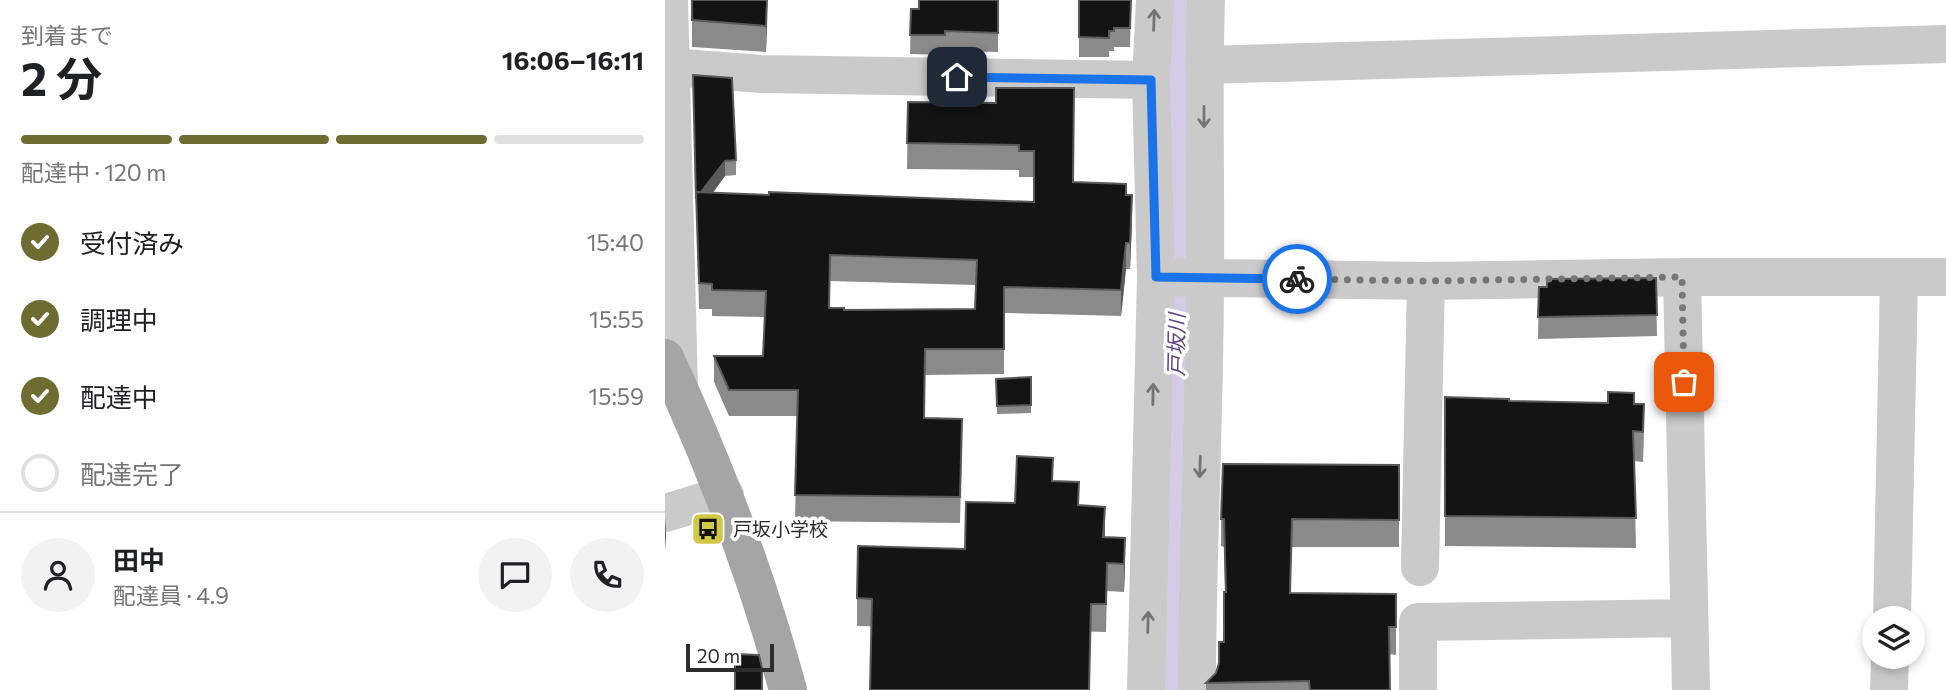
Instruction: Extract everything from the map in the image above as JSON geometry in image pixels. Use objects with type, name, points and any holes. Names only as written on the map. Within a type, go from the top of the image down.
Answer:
[{"type":"main road","points":[[672,373],[725,495],[769,622],[788,690]]},
{"type":"street","points":[[1146,690],[1156,277],[1151,80],[1155,0]]},
{"type":"street","points":[[1197,690],[1197,571],[1205,277],[1206,0]]},
{"type":"street","points":[[668,18],[672,373]]},
{"type":"street","points":[[1204,65],[1946,44]]},
{"type":"street","points":[[670,67],[762,74],[1151,80]]},
{"type":"street","points":[[1156,277],[1426,281],[1946,277]]},
{"type":"street","points":[[1682,277],[1691,690]]},
{"type":"street","points":[[1892,606],[1899,278]]},
{"type":"street","points":[[1420,568],[1426,281]]},
{"type":"street","points":[[665,513],[725,495]]},
{"type":"street","points":[[1418,690],[1418,622],[1689,618]]},
{"type":"street","points":[[1889,690],[1890,669]]},
{"type":"building","points":[[692,0],[767,0],[766,26],[692,20]]},
{"type":"building","points":[[919,0],[998,0],[998,33],[945,31],[945,35],[910,35],[911,9],[919,9]]},
{"type":"building","points":[[1079,0],[1131,0],[1130,28],[1114,28],[1114,31],[1109,31],[1109,38],[1079,37]]},
{"type":"building","points":[[693,75],[732,78],[736,160],[725,161],[701,192],[696,192],[696,199]]},
{"type":"building","points":[[996,88],[1074,88],[1073,182],[1126,184],[1126,195],[1132,195],[1130,243],[1126,243],[1121,290],[1004,287],[1004,349],[925,349],[924,418],[962,419],[960,497],[795,495],[798,390],[729,390],[714,356],[763,356],[766,291],[712,290],[712,284],[699,283],[696,192],[769,195],[769,192],[1034,202],[1034,151],[1019,151],[1019,145],[907,143],[908,102],[996,103]],"holes":[[[830,255],[977,260],[975,309],[829,308]]]},
{"type":"building","points":[[1656,278],[1657,315],[1538,317],[1539,287],[1547,287],[1547,279]]},
{"type":"building","points":[[1031,377],[1031,405],[997,406],[996,379]]},
{"type":"building","points":[[1608,392],[1634,393],[1634,404],[1644,404],[1643,432],[1633,431],[1636,518],[1445,516],[1445,397],[1608,403]]},
{"type":"building","points":[[1017,456],[1053,458],[1052,481],[1079,482],[1078,505],[1105,507],[1103,537],[1125,538],[1124,564],[1107,563],[1106,604],[1091,604],[1089,690],[870,690],[872,599],[857,598],[858,546],[965,549],[966,502],[1015,503]]},
{"type":"building","points":[[1223,464],[1399,465],[1399,520],[1292,519],[1290,593],[1396,594],[1396,627],[1389,627],[1390,690],[1310,690],[1309,681],[1206,683],[1216,673],[1219,642],[1224,642],[1226,592],[1224,519],[1221,519]]},
{"type":"building","points":[[735,654],[759,655],[762,690],[735,690]]},
{"type":"waterway","name":"戸坂川","points":[[1170,690],[1170,577],[1184,0]]},
{"type":"way so far","points":[[1297,279],[1426,281],[1682,277],[1684,382]]},
{"type":"place","name":"戸坂小学校","points":[[708,529]]},
{"type":"route","points":[[957,77],[1151,80],[1156,277],[1297,279]]}]
